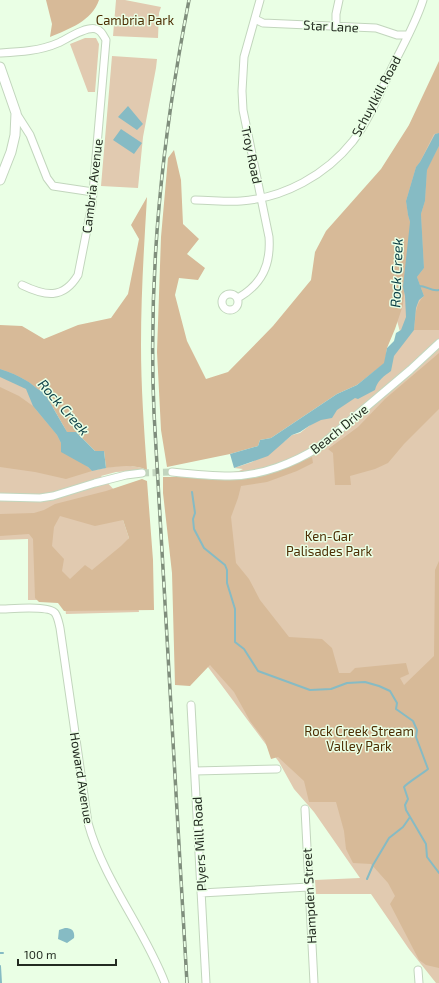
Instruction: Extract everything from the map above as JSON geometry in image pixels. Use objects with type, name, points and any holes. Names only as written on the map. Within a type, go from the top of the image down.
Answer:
[{"type":"main road","points":[[0,66],[16,113],[15,135],[11,152],[0,180]]},
{"type":"street","name":"Troy Road","points":[[238,298],[257,284],[268,261],[270,249],[269,237],[243,110],[242,91],[244,57],[260,0]]},
{"type":"street","points":[[336,27],[336,14],[339,0]]},
{"type":"street","name":"Schuylkill Road","points":[[195,200],[240,201],[261,198],[289,189],[309,179],[328,166],[353,141],[369,116],[423,0]]},
{"type":"street","name":"Star Lane","points":[[255,19],[263,23],[376,28],[397,35],[408,35]]},
{"type":"street","name":"Cambria Avenue","points":[[0,53],[22,52],[50,46],[89,29],[96,29],[102,32],[106,40],[93,192],[78,275],[67,288],[60,292],[48,294],[38,293],[22,285]]},
{"type":"street","points":[[16,113],[30,136],[47,178],[53,186],[93,192]]},
{"type":"street","name":"Beach Drive","points":[[172,472],[232,476],[252,474],[282,466],[309,454],[322,445],[410,370],[439,343]]},
{"type":"street","points":[[0,497],[40,498],[53,496],[95,483],[126,475],[142,473]]},
{"type":"street","name":"Howard Avenue","points":[[0,609],[39,608],[51,610],[55,613],[60,628],[88,824],[102,861],[150,950],[165,983]]},
{"type":"street","name":"Plyers Mill Road","points":[[190,705],[206,983]]},
{"type":"street","points":[[195,772],[277,769]]},
{"type":"street","name":"Hampden Street","points":[[305,809],[314,983]]},
{"type":"street","points":[[201,893],[309,887]]},
{"type":"street","points":[[418,970],[419,983]]},
{"type":"green space","name":"Cambria Park","points":[[46,0],[99,0],[91,14],[85,19],[50,37],[52,24]]},
{"type":"green space","name":"Cambria Park","points":[[116,0],[125,0],[161,7],[159,13],[158,38],[113,36]]},
{"type":"green space","name":"Cambria Park","points":[[85,38],[96,38],[99,44],[95,92],[88,92],[70,44]]},
{"type":"green space","points":[[112,56],[157,59],[143,137],[138,188],[101,186]]},
{"type":"green space","points":[[439,61],[439,133],[434,134],[416,167],[406,201],[410,222],[410,232],[403,305],[387,348],[385,363],[357,385],[337,394],[271,438],[260,440],[258,446],[230,454],[167,467],[161,430],[157,352],[161,237],[168,158],[174,150],[181,180],[183,224],[199,239],[187,254],[205,268],[198,280],[179,278],[175,295],[187,341],[206,379],[228,372],[273,326],[311,280],[315,252],[326,231],[381,169],[409,125]]},
{"type":"green space","name":"Ken-Gar Palisades Park","points":[[439,65],[439,983],[436,983],[409,949],[371,894],[316,894],[315,880],[360,878],[314,812],[294,789],[279,762],[190,643],[218,502],[217,475],[243,469],[234,468],[252,462],[292,435],[300,433],[385,367],[403,343],[396,317],[234,379],[357,231]]},
{"type":"green space","points":[[439,146],[439,330],[414,330],[418,303],[424,296],[417,277],[424,268],[421,214],[425,201],[427,169]]},
{"type":"green space","points":[[147,197],[142,290],[141,345],[142,392],[147,470],[132,466],[106,468],[104,451],[95,451],[76,432],[67,432],[44,392],[21,377],[0,369],[0,325],[22,326],[44,339],[78,325],[111,318],[128,294],[139,239],[131,225]]},
{"type":"green space","points":[[0,334],[119,446],[47,404],[96,470],[115,466],[135,466],[147,470],[116,472],[101,476],[118,494],[123,520],[129,538],[127,541],[139,612],[66,614],[64,600],[28,600],[28,539],[0,540]]},
{"type":"green space","points":[[439,353],[439,409],[404,444],[388,463],[375,469],[350,476],[351,485],[335,485],[333,453],[328,449],[358,427],[385,399]]},
{"type":"green space","points":[[0,387],[19,396],[33,406],[57,435],[61,443],[92,471],[66,479],[35,472],[0,467]]},
{"type":"green space","name":"Rock Creek Stream Valley Park","points":[[312,457],[313,463],[297,471],[267,482],[241,486],[231,517],[236,563],[249,579],[260,600],[289,637],[322,639],[332,648],[339,673],[350,673],[355,668],[406,663],[409,674],[400,678],[404,685],[434,656],[435,570],[439,561],[439,968],[426,965],[419,960],[390,904],[395,896],[388,883],[371,864],[353,863],[346,849],[344,831],[336,802],[309,802],[304,781],[278,757],[271,759],[265,741],[250,721],[234,692],[210,665],[190,686],[175,685],[172,573],[163,493],[163,477],[187,477],[216,480],[241,479],[277,471]]},
{"type":"green space","points":[[142,479],[147,481],[153,560],[154,610],[64,611],[58,603],[39,602],[35,598],[33,539],[29,534],[0,536],[0,514],[34,513],[55,504],[106,491]],"holes":[[[60,516],[95,526],[123,520],[129,538],[92,570],[85,565],[70,579],[62,571],[64,559],[52,546],[54,527]]]},
{"type":"water","points":[[128,106],[143,124],[137,130],[118,117]]},
{"type":"water","points":[[121,129],[142,143],[134,154],[113,140]]},
{"type":"water","points":[[439,133],[439,146],[427,170],[425,201],[421,214],[424,268],[417,277],[424,296],[419,300],[416,308],[414,330],[394,356],[391,371],[379,381],[375,390],[358,399],[355,398],[337,410],[332,418],[321,420],[292,435],[268,456],[234,468],[230,454],[258,446],[260,440],[271,438],[337,394],[357,385],[384,363],[387,348],[394,341],[396,333],[401,330],[406,317],[403,287],[410,222],[406,201],[416,167],[435,134]]},
{"type":"water","points":[[0,369],[21,377],[44,392],[67,432],[76,432],[95,451],[104,451],[106,468],[92,471],[88,467],[61,452],[61,443],[57,435],[33,406],[26,389],[0,377]]},
{"type":"water","points":[[65,928],[71,929],[74,933],[74,938],[67,943],[58,939],[59,930]]},
{"type":"waterway","points":[[418,286],[439,290]]},
{"type":"waterway","points":[[192,492],[195,513],[193,519],[194,529],[204,548],[225,565],[227,570],[227,583],[235,609],[235,642],[244,649],[258,671],[310,690],[331,689],[347,683],[365,682],[379,686],[390,691],[397,703],[396,709],[413,721],[417,730],[416,737],[428,769],[404,787],[408,799],[405,805],[406,810],[426,844],[427,857],[439,873]]},
{"type":"waterway","points":[[367,879],[373,865],[389,838],[403,827],[410,817]]},
{"type":"waterway","points":[[0,966],[1,983]]},
{"type":"tunnel","points":[[142,473],[172,472]]},
{"type":"railway","points":[[187,983],[154,413],[153,308],[155,257],[164,154],[179,52],[189,0]]},
{"type":"water label","name":"Rock Creek","points":[[396,273]]},
{"type":"water label","name":"Rock Creek","points":[[64,407]]}]
